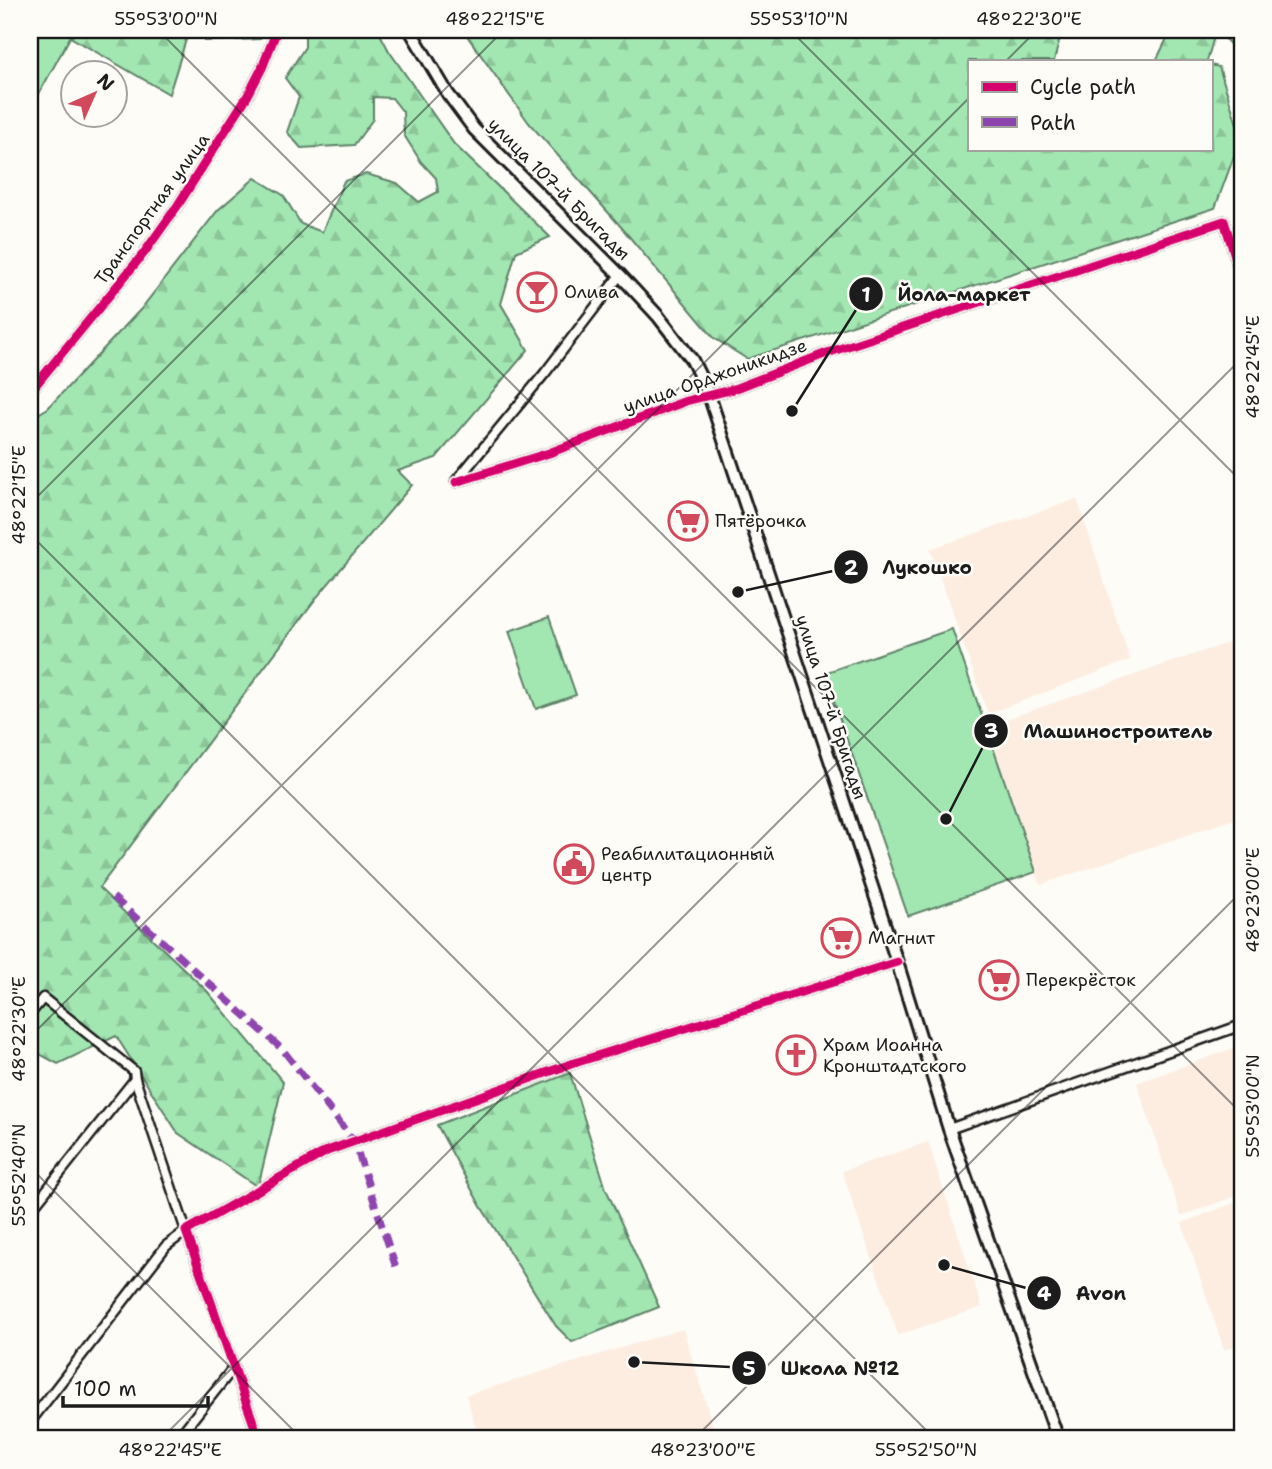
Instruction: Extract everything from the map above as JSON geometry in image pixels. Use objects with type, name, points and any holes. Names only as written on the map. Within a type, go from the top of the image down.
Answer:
[{"type":"main road","name":"улица 107-й Бригады","points":[[410,30],[448,94],[474,128],[620,275],[674,336],[691,360],[709,396],[897,962],[949,1129],[1058,1439]]},
{"type":"street","name":"Транспортная улица","points":[[30,392],[144,253],[178,205],[248,95],[262,68],[276,30]]},
{"type":"street","name":"улица Орджоникидзе","points":[[620,275],[456,482],[549,453],[686,401],[734,389],[846,346],[1224,221],[1242,278]]},
{"type":"street","points":[[30,1422],[166,1246],[186,1231],[327,1151],[571,1063],[897,962]]},
{"type":"street","points":[[30,1014],[43,998],[134,1071],[186,1231],[259,1439]]},
{"type":"street","points":[[949,1129],[1242,1025]]},
{"type":"street","points":[[30,1211],[135,1079]]},
{"type":"street","points":[[177,1439],[234,1367]]},
{"type":"shaded area","points":[[1077,499],[1130,660],[988,714],[930,549]]},
{"type":"shaded area","points":[[1242,638],[1242,816],[1040,885],[986,726]]},
{"type":"shaded area","points":[[1242,1045],[1242,1194],[1181,1216],[1137,1083]]},
{"type":"shaded area","points":[[928,1142],[982,1307],[898,1335],[842,1171]]},
{"type":"shaded area","points":[[1242,1200],[1242,1344],[1224,1350],[1182,1223]]},
{"type":"shaded area","points":[[683,1329],[717,1439],[479,1439],[466,1395]]},
{"type":"green space","points":[[30,30],[74,30],[30,110]]},
{"type":"green space","points":[[74,30],[189,30],[169,94],[130,71],[130,60],[110,60],[72,38]]},
{"type":"green space","points":[[204,30],[263,30],[260,39],[205,41]]},
{"type":"green space","points":[[305,30],[378,30],[389,51],[454,144],[550,237],[516,252],[501,304],[528,350],[436,458],[398,471],[412,485],[317,597],[99,888],[207,991],[283,1082],[258,1187],[178,1133],[116,1036],[58,1064],[30,1049],[30,419],[48,408],[141,309],[218,210],[255,178],[283,195],[301,224],[322,232],[344,181],[366,174],[397,183],[419,202],[438,192],[436,178],[421,162],[404,135],[403,112],[392,98],[373,97],[373,119],[354,145],[301,148],[287,132],[299,97],[285,78],[305,47]]},
{"type":"green space","points":[[463,30],[1062,30],[1054,60],[968,60],[968,150],[1212,150],[1212,65],[1219,67],[1241,137],[1215,208],[747,359],[714,338],[529,123]]},
{"type":"green space","points":[[1171,30],[1216,30],[1207,60],[1156,60]]},
{"type":"green space","points":[[1216,30],[1242,30],[1242,53],[1238,52]]},
{"type":"green space","points":[[549,617],[576,695],[536,709],[509,631]]},
{"type":"green space","points":[[952,629],[1036,872],[908,916],[824,673]]},
{"type":"green space","points":[[570,1073],[606,1189],[659,1307],[572,1342],[556,1326],[480,1205],[437,1125]]},
{"type":"marked path","points":[[113,897],[283,1050],[354,1141],[396,1268]]},
{"type":"cycle path","points":[[30,392],[144,253],[178,205],[248,95],[277,30]]},
{"type":"cycle path","points":[[456,482],[549,453],[686,401],[734,389],[827,353],[1224,221],[1242,278]]},
{"type":"cycle path","points":[[259,1439],[186,1231],[327,1151],[571,1064],[897,962]]},
{"type":"place","name":"Олива","points":[[537,292]]},
{"type":"place","name":"Йола-маркет","points":[[792,411]]},
{"type":"place","name":"Пятёрочка","points":[[688,521]]},
{"type":"place","name":"Лукошко","points":[[738,592]]},
{"type":"place","name":"Машиностроитель","points":[[946,819]]},
{"type":"place","name":"Реабилитационный центр","points":[[574,864]]},
{"type":"place","name":"Магнит","points":[[841,938]]},
{"type":"place","name":"Перекрёсток","points":[[999,980]]},
{"type":"place","name":"Храм Иоанна Кронштадтского","points":[[796,1055]]},
{"type":"place","name":"Avon","points":[[944,1265]]},
{"type":"place","name":"Школа №12","points":[[634,1362]]}]
